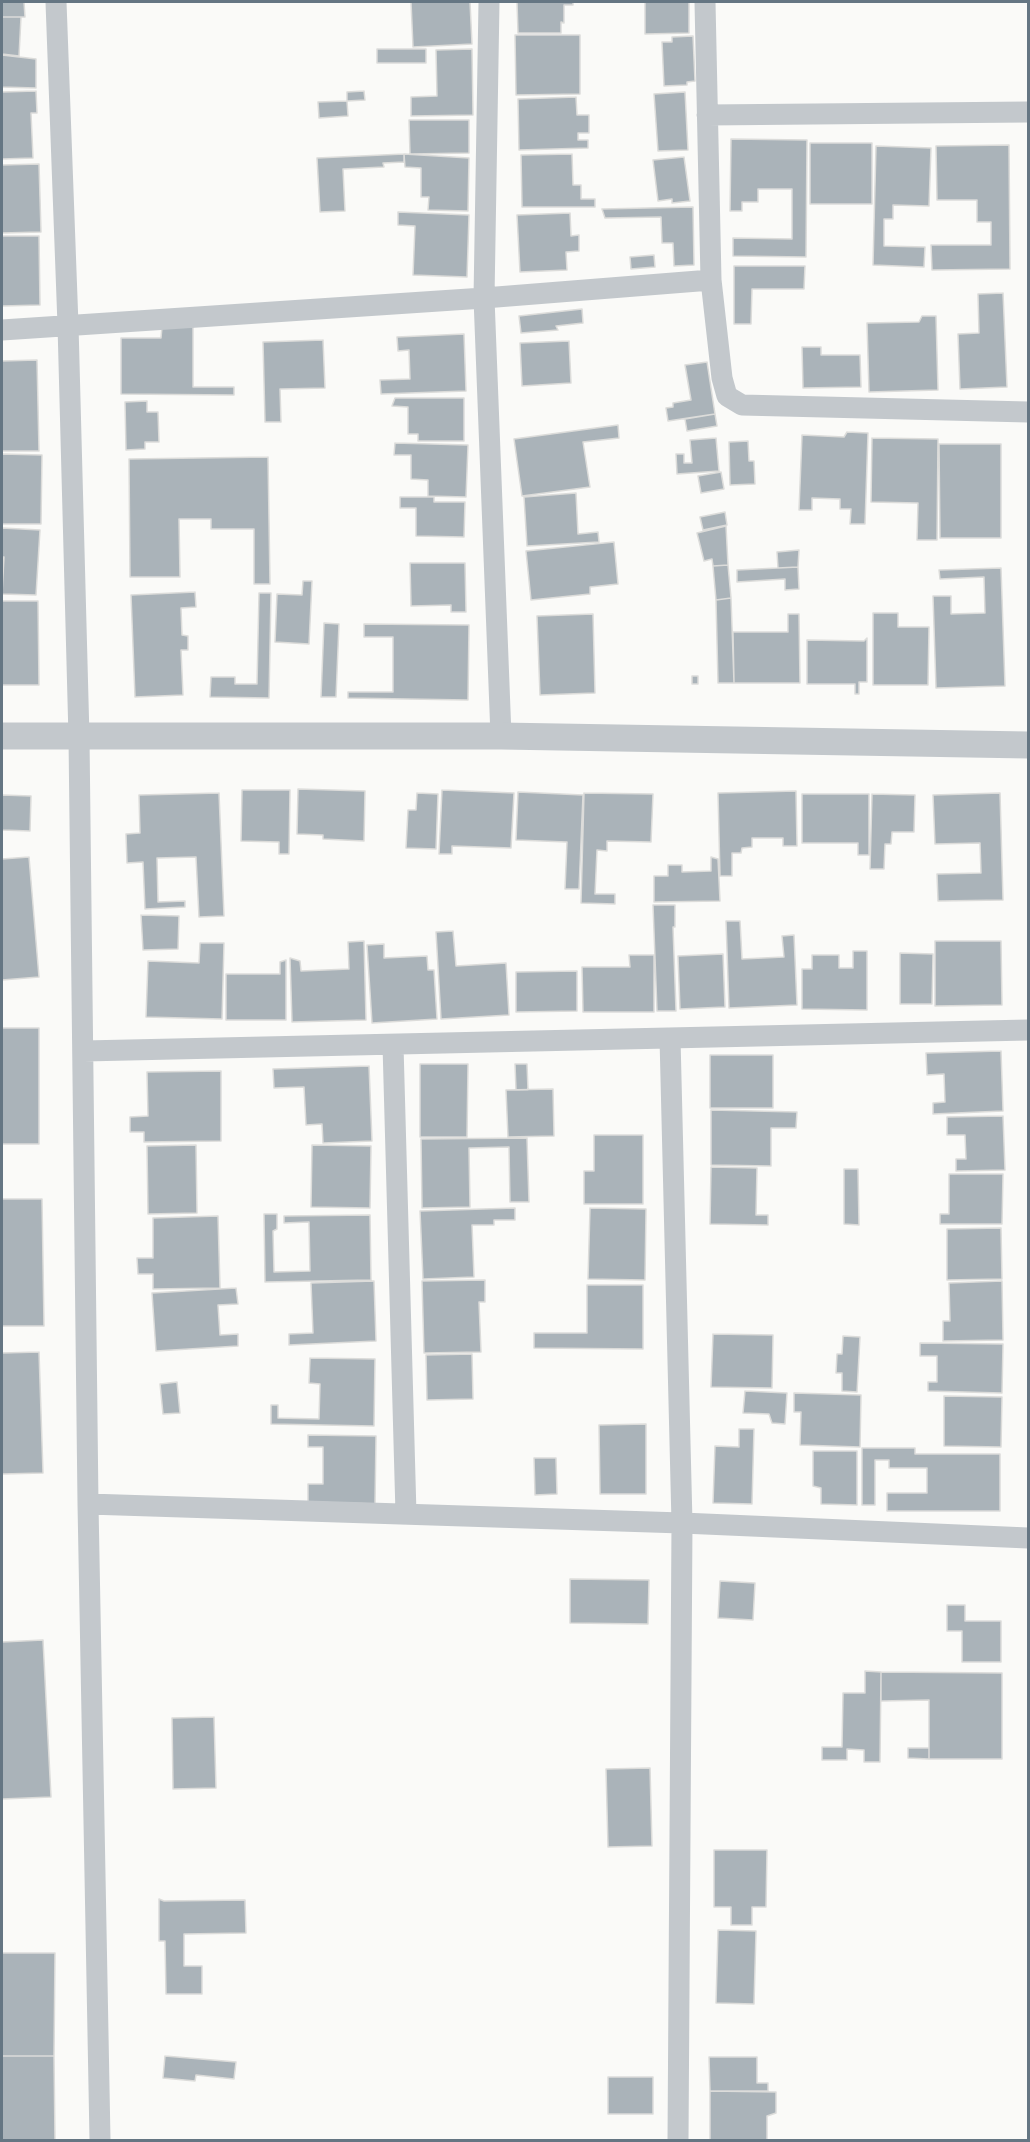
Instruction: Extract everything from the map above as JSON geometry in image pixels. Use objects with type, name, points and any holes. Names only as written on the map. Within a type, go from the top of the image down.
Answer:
[{"type":"street","points":[[56,2],[68,325],[79,736],[88,1504],[100,2140]]},
{"type":"street","points":[[489,2],[484,298],[501,736]]},
{"type":"street","points":[[705,2],[711,280],[722,378],[727,396],[742,405],[1029,412]]},
{"type":"street","points":[[707,114],[1029,112]]},
{"type":"street","points":[[2,330],[484,298],[711,280]]},
{"type":"street","points":[[2,736],[501,736],[1029,745]]},
{"type":"street","points":[[84,1052],[1029,1030]]},
{"type":"street","points":[[670,1038],[682,1523],[678,2140]]},
{"type":"street","points":[[393,1045],[406,1514]]},
{"type":"street","points":[[88,1504],[682,1523],[1029,1538]]},
{"type":"building","points":[[2,2],[24,2],[25,17],[2,17]]},
{"type":"building","points":[[411,2],[470,2],[472,44],[413,47]]},
{"type":"building","points":[[517,2],[573,2],[573,5],[564,5],[564,23],[561,22],[561,33],[518,33]]},
{"type":"building","points":[[645,2],[689,2],[689,33],[645,34]]},
{"type":"building","points":[[2,17],[21,17],[19,56],[2,54]]},
{"type":"building","points":[[515,35],[580,35],[580,94],[516,95]]},
{"type":"building","points":[[693,36],[695,81],[687,82],[687,85],[664,86],[662,42],[672,42],[672,37]]},
{"type":"building","points":[[377,49],[426,49],[426,63],[377,63]]},
{"type":"building","points":[[472,49],[473,115],[411,116],[411,97],[437,96],[436,50]]},
{"type":"building","points":[[2,55],[36,59],[36,88],[2,87]]},
{"type":"building","points":[[36,91],[37,113],[31,113],[33,158],[2,159],[2,92]]},
{"type":"building","points":[[364,91],[365,100],[347,101],[347,92]]},
{"type":"building","points":[[685,92],[688,150],[658,151],[654,94]]},
{"type":"building","points":[[576,97],[577,115],[589,115],[589,133],[578,133],[578,140],[588,140],[588,148],[519,150],[518,99]]},
{"type":"building","points":[[347,101],[348,116],[319,118],[318,102]]},
{"type":"building","points":[[409,120],[469,120],[469,153],[410,154]]},
{"type":"building","points":[[731,139],[807,140],[806,257],[733,256],[733,238],[792,239],[792,189],[758,189],[758,202],[742,202],[742,211],[730,211]]},
{"type":"building","points":[[810,143],[872,143],[872,204],[810,204]]},
{"type":"building","points":[[1009,145],[1010,269],[932,270],[931,245],[991,245],[991,222],[977,222],[977,200],[937,200],[936,146]]},
{"type":"building","points":[[876,146],[931,148],[929,206],[893,205],[893,219],[884,219],[884,246],[925,247],[924,267],[873,265]]},
{"type":"building","points":[[404,154],[469,158],[468,211],[428,210],[429,197],[421,197],[421,168],[405,167]]},
{"type":"building","points":[[404,154],[404,162],[383,163],[384,167],[343,169],[345,211],[320,212],[317,158]]},
{"type":"building","points":[[572,154],[573,185],[581,185],[581,199],[595,199],[595,207],[522,207],[521,155]]},
{"type":"building","points":[[684,157],[690,201],[672,203],[672,199],[658,201],[653,160]]},
{"type":"building","points":[[39,164],[41,232],[2,233],[2,165]]},
{"type":"building","points":[[693,207],[694,265],[674,266],[673,243],[662,243],[661,217],[605,218],[602,209]]},
{"type":"building","points":[[398,212],[469,215],[467,277],[413,275],[415,226],[398,225]]},
{"type":"building","points":[[570,213],[571,236],[579,235],[579,251],[566,252],[567,270],[520,272],[517,215]]},
{"type":"building","points":[[2,236],[39,236],[40,305],[2,306]]},
{"type":"building","points":[[654,255],[655,267],[631,269],[630,257]]},
{"type":"building","points":[[734,266],[805,266],[804,289],[752,289],[751,324],[734,324]]},
{"type":"building","points":[[1003,293],[1007,387],[960,389],[958,334],[979,333],[978,294]]},
{"type":"building","points":[[582,309],[583,323],[556,326],[558,330],[521,333],[519,316]]},
{"type":"building","points":[[922,316],[936,316],[938,390],[869,392],[867,323],[919,322]]},
{"type":"building","points":[[162,327],[193,327],[193,387],[234,387],[234,395],[121,394],[121,338],[161,338]]},
{"type":"building","points":[[464,334],[466,391],[381,394],[380,380],[410,379],[409,350],[398,351],[397,337]]},
{"type":"building","points":[[323,340],[325,388],[280,389],[281,422],[265,422],[263,342]]},
{"type":"building","points":[[569,341],[571,383],[522,386],[520,343]]},
{"type":"building","points":[[802,347],[821,347],[821,355],[860,355],[861,387],[803,388]]},
{"type":"building","points":[[37,360],[39,451],[2,451],[2,361]]},
{"type":"building","points":[[707,362],[715,414],[668,421],[666,408],[673,407],[673,403],[691,400],[685,365]]},
{"type":"building","points":[[395,398],[464,398],[464,441],[418,441],[418,434],[408,434],[408,407],[392,406]]},
{"type":"building","points":[[147,401],[147,412],[158,412],[159,442],[145,442],[145,449],[126,450],[125,402]]},
{"type":"building","points":[[715,414],[717,426],[687,431],[685,419]]},
{"type":"building","points":[[618,425],[619,438],[583,442],[590,487],[522,496],[514,439]]},
{"type":"building","points":[[847,432],[868,433],[865,524],[850,524],[851,509],[840,509],[840,499],[812,498],[812,510],[799,510],[802,435],[844,437]]},
{"type":"building","points":[[716,438],[719,471],[677,474],[676,454],[684,454],[684,463],[692,463],[690,440]]},
{"type":"building","points":[[872,438],[938,439],[937,540],[917,540],[918,503],[871,502]]},
{"type":"building","points":[[748,441],[749,461],[754,461],[755,484],[730,485],[729,442]]},
{"type":"building","points":[[395,443],[468,445],[466,497],[428,496],[428,480],[411,479],[411,455],[394,455]]},
{"type":"building","points":[[939,444],[1001,444],[1001,538],[940,538]]},
{"type":"building","points":[[2,454],[42,455],[41,524],[2,524]]},
{"type":"building","points":[[268,457],[270,584],[254,584],[254,529],[211,529],[211,519],[179,519],[180,577],[130,577],[129,459]]},
{"type":"building","points":[[721,472],[724,489],[701,493],[698,476]]},
{"type":"building","points":[[576,493],[578,534],[598,532],[599,542],[527,546],[524,497]]},
{"type":"building","points":[[400,497],[434,497],[434,502],[465,502],[464,537],[416,536],[416,508],[400,508]]},
{"type":"building","points":[[725,512],[727,525],[703,530],[700,517]]},
{"type":"building","points":[[726,526],[728,565],[713,566],[712,559],[704,561],[697,533]]},
{"type":"building","points":[[2,528],[40,530],[36,595],[2,594],[4,557],[2,557]]},
{"type":"building","points":[[614,542],[618,584],[590,587],[590,594],[531,600],[526,551]]},
{"type":"building","points":[[799,550],[798,567],[778,568],[777,552]]},
{"type":"building","points":[[410,563],[465,563],[466,612],[451,612],[451,605],[411,606]]},
{"type":"building","points":[[728,565],[731,598],[716,600],[713,566]]},
{"type":"building","points":[[798,567],[799,589],[785,590],[785,579],[737,582],[737,570]]},
{"type":"building","points":[[1001,568],[1005,686],[936,688],[933,596],[951,596],[951,614],[985,613],[984,577],[940,579],[939,570]]},
{"type":"building","points":[[303,581],[312,581],[309,644],[275,642],[277,594],[302,595]]},
{"type":"building","points":[[195,592],[196,607],[181,608],[182,635],[188,636],[188,650],[181,650],[183,695],[135,697],[131,595]]},
{"type":"building","points":[[259,593],[271,593],[269,698],[210,697],[211,677],[235,677],[235,684],[257,684]]},
{"type":"building","points":[[731,598],[734,683],[718,683],[716,600]]},
{"type":"building","points":[[2,601],[38,601],[39,685],[2,685]]},
{"type":"building","points":[[873,613],[898,613],[898,627],[929,627],[928,685],[873,685]]},
{"type":"building","points":[[593,614],[595,693],[540,695],[537,616]]},
{"type":"building","points":[[788,614],[799,614],[800,683],[734,683],[733,632],[788,632]]},
{"type":"building","points":[[324,623],[339,624],[336,697],[321,697]]},
{"type":"building","points":[[364,624],[469,625],[468,700],[348,698],[348,692],[393,692],[393,637],[364,637]]},
{"type":"building","points":[[867,638],[867,682],[859,682],[859,694],[855,694],[855,684],[807,684],[807,640],[864,641]]},
{"type":"building","points":[[692,676],[698,676],[698,684],[692,684]]},
{"type":"building","points":[[298,789],[365,791],[364,841],[323,839],[323,835],[297,834]]},
{"type":"building","points":[[242,790],[290,790],[289,854],[279,854],[279,842],[241,841]]},
{"type":"building","points":[[442,790],[514,793],[511,848],[452,846],[452,854],[439,854]]},
{"type":"building","points":[[796,791],[797,846],[783,846],[783,838],[752,838],[752,847],[742,848],[741,853],[732,853],[732,876],[720,876],[718,793]]},
{"type":"building","points":[[518,792],[583,795],[579,889],[565,889],[567,842],[516,840]]},
{"type":"building","points":[[219,793],[224,916],[199,917],[196,857],[157,858],[158,902],[185,901],[185,907],[145,909],[143,862],[127,863],[126,834],[140,833],[139,795]]},
{"type":"building","points":[[417,793],[438,794],[436,849],[406,848],[408,810],[416,810]]},
{"type":"building","points":[[584,793],[653,794],[651,842],[607,841],[607,851],[597,850],[595,894],[615,894],[615,904],[581,903]]},
{"type":"building","points":[[1000,793],[1003,900],[938,901],[937,874],[981,873],[980,843],[935,844],[933,795]]},
{"type":"building","points":[[802,794],[869,794],[869,855],[858,855],[858,843],[802,843]]},
{"type":"building","points":[[872,794],[915,795],[914,832],[892,832],[891,844],[885,844],[884,869],[870,869]]},
{"type":"building","points":[[2,795],[31,796],[30,831],[2,830]]},
{"type":"building","points":[[29,857],[39,977],[2,980],[2,859]]},
{"type":"building","points":[[711,857],[718,859],[720,901],[654,902],[654,876],[668,876],[668,865],[682,865],[682,872],[711,871]]},
{"type":"building","points":[[653,905],[675,905],[675,927],[673,927],[676,1011],[657,1011]]},
{"type":"building","points":[[141,915],[179,916],[178,949],[143,950]]},
{"type":"building","points":[[726,921],[740,921],[742,959],[784,957],[782,936],[794,935],[797,1005],[729,1008]]},
{"type":"building","points":[[453,931],[456,966],[506,963],[509,1015],[441,1019],[436,932]]},
{"type":"building","points":[[364,941],[366,1020],[292,1022],[290,958],[300,961],[301,971],[349,969],[348,942]]},
{"type":"building","points":[[935,941],[1001,941],[1002,1005],[935,1006]]},
{"type":"building","points":[[200,943],[224,943],[222,1019],[146,1017],[148,961],[199,963]]},
{"type":"building","points":[[384,944],[384,958],[427,956],[428,970],[434,970],[437,1019],[372,1023],[367,945]]},
{"type":"building","points":[[853,951],[867,951],[867,1010],[802,1009],[802,969],[812,969],[812,955],[839,955],[839,968],[853,968]]},
{"type":"building","points":[[900,953],[933,954],[932,1004],[900,1004]]},
{"type":"building","points":[[723,954],[725,1007],[680,1009],[678,956]]},
{"type":"building","points":[[629,955],[654,955],[654,1012],[583,1012],[582,967],[630,967]]},
{"type":"building","points":[[286,960],[286,1020],[226,1020],[226,974],[280,974],[280,962]]},
{"type":"building","points":[[577,971],[577,1011],[516,1012],[516,972]]},
{"type":"building","points":[[2,1028],[39,1028],[39,1144],[2,1144]]},
{"type":"building","points":[[1001,1051],[1003,1111],[933,1114],[933,1103],[945,1102],[944,1074],[927,1075],[926,1053]]},
{"type":"building","points":[[710,1055],[773,1055],[773,1108],[710,1108]]},
{"type":"building","points":[[420,1064],[468,1064],[467,1137],[420,1137]]},
{"type":"building","points":[[515,1064],[527,1064],[528,1090],[516,1090]]},
{"type":"building","points":[[369,1066],[372,1141],[323,1143],[322,1124],[306,1125],[304,1087],[274,1088],[273,1069]]},
{"type":"building","points":[[221,1071],[221,1141],[144,1142],[144,1132],[130,1132],[130,1117],[148,1116],[147,1072]]},
{"type":"building","points":[[553,1089],[554,1136],[508,1137],[506,1090]]},
{"type":"building","points":[[711,1110],[797,1112],[796,1128],[771,1128],[771,1166],[711,1165]]},
{"type":"building","points":[[1003,1116],[1005,1170],[956,1171],[956,1159],[966,1159],[965,1135],[947,1135],[947,1117]]},
{"type":"building","points":[[594,1135],[643,1135],[643,1204],[584,1204],[584,1171],[594,1171]]},
{"type":"building","points":[[527,1138],[529,1202],[510,1202],[509,1147],[469,1148],[470,1207],[422,1208],[421,1139]]},
{"type":"building","points":[[196,1145],[197,1213],[148,1214],[147,1146]]},
{"type":"building","points":[[312,1145],[371,1146],[370,1208],[311,1207]]},
{"type":"building","points":[[711,1167],[757,1168],[756,1215],[768,1215],[768,1225],[710,1224]]},
{"type":"building","points":[[844,1169],[858,1169],[859,1225],[844,1224]]},
{"type":"building","points":[[949,1174],[1003,1174],[1002,1224],[940,1224],[940,1214],[949,1214]]},
{"type":"building","points":[[2,1199],[42,1199],[44,1326],[2,1326]]},
{"type":"building","points":[[515,1208],[515,1220],[494,1220],[494,1225],[472,1225],[474,1277],[423,1279],[420,1211]]},
{"type":"building","points":[[590,1208],[646,1209],[645,1280],[588,1279]]},
{"type":"building","points":[[264,1214],[277,1214],[277,1229],[273,1231],[274,1272],[310,1271],[309,1222],[284,1223],[284,1216],[370,1215],[371,1280],[265,1282]]},
{"type":"building","points":[[218,1216],[220,1288],[153,1289],[153,1274],[138,1274],[137,1258],[153,1258],[153,1218]]},
{"type":"building","points":[[1001,1228],[1002,1279],[947,1280],[947,1229]]},
{"type":"building","points":[[485,1280],[485,1302],[479,1302],[481,1352],[424,1353],[422,1281]]},
{"type":"building","points":[[374,1281],[376,1341],[289,1345],[289,1334],[313,1333],[311,1283]]},
{"type":"building","points":[[1002,1281],[1003,1340],[943,1341],[943,1321],[950,1321],[949,1283]]},
{"type":"building","points":[[587,1285],[643,1285],[643,1349],[534,1348],[534,1333],[587,1333]]},
{"type":"building","points":[[236,1288],[238,1304],[218,1305],[220,1335],[238,1334],[238,1346],[156,1351],[152,1293]]},
{"type":"building","points":[[713,1334],[773,1335],[772,1388],[711,1387]]},
{"type":"building","points":[[843,1336],[860,1337],[857,1392],[842,1391],[842,1373],[836,1373],[837,1354],[842,1354]]},
{"type":"building","points":[[920,1343],[1003,1344],[1002,1393],[928,1391],[928,1382],[937,1382],[937,1356],[920,1356]]},
{"type":"building","points":[[39,1352],[43,1473],[2,1474],[2,1353]]},
{"type":"building","points":[[472,1354],[473,1399],[427,1400],[426,1355]]},
{"type":"building","points":[[310,1358],[375,1359],[374,1426],[271,1424],[271,1405],[278,1405],[278,1418],[319,1419],[320,1384],[309,1383]]},
{"type":"building","points":[[177,1382],[180,1413],[163,1414],[160,1384]]},
{"type":"building","points":[[745,1391],[787,1393],[785,1424],[772,1423],[769,1414],[743,1413]]},
{"type":"building","points":[[794,1393],[861,1395],[860,1447],[800,1445],[801,1412],[794,1412]]},
{"type":"building","points":[[944,1396],[1002,1397],[1001,1447],[944,1446]]},
{"type":"building","points":[[646,1424],[646,1494],[600,1494],[599,1425]]},
{"type":"building","points":[[739,1429],[754,1429],[752,1504],[713,1503],[715,1446],[739,1447]]},
{"type":"building","points":[[308,1435],[376,1436],[375,1504],[308,1502],[308,1484],[323,1484],[323,1447],[308,1447]]},
{"type":"building","points":[[862,1448],[915,1448],[915,1454],[1000,1454],[1000,1511],[887,1511],[887,1493],[927,1493],[927,1468],[889,1468],[889,1460],[875,1460],[875,1505],[862,1505]]},
{"type":"building","points":[[813,1451],[857,1451],[857,1505],[821,1504],[821,1488],[813,1486]]},
{"type":"building","points":[[534,1458],[556,1458],[557,1494],[535,1495]]},
{"type":"building","points":[[570,1579],[649,1580],[648,1624],[570,1623]]},
{"type":"building","points":[[720,1581],[755,1583],[753,1620],[718,1618]]},
{"type":"building","points":[[947,1605],[965,1605],[965,1621],[1001,1621],[1001,1662],[962,1662],[962,1631],[947,1631]]},
{"type":"building","points":[[43,1640],[51,1797],[2,1799],[2,1642]]},
{"type":"building","points":[[865,1671],[881,1672],[880,1762],[864,1762],[864,1750],[847,1749],[847,1760],[822,1760],[822,1747],[842,1747],[843,1693],[865,1693]]},
{"type":"building","points":[[881,1672],[1002,1673],[1002,1759],[929,1759],[929,1700],[881,1701]]},
{"type":"building","points":[[214,1717],[216,1788],[173,1789],[172,1718]]},
{"type":"building","points":[[908,1748],[929,1748],[929,1759],[908,1758]]},
{"type":"building","points":[[650,1768],[652,1846],[608,1847],[606,1769]]},
{"type":"building","points":[[714,1850],[767,1850],[766,1907],[752,1907],[752,1925],[731,1925],[731,1907],[714,1907]]},
{"type":"building","points":[[159,1899],[164,1901],[245,1900],[246,1933],[184,1934],[184,1966],[202,1966],[202,1994],[166,1994],[165,1941],[159,1941]]},
{"type":"building","points":[[718,1930],[756,1931],[754,2004],[716,2003]]},
{"type":"building","points":[[2,1953],[55,1953],[54,2056],[2,2056]]},
{"type":"building","points":[[2,2056],[54,2056],[55,2140],[2,2140]]},
{"type":"building","points":[[165,2056],[236,2062],[234,2079],[196,2075],[195,2081],[163,2078]]},
{"type":"building","points":[[709,2057],[757,2057],[757,2083],[768,2083],[768,2091],[710,2091]]},
{"type":"building","points":[[608,2077],[653,2077],[653,2114],[608,2114]]},
{"type":"building","points":[[710,2091],[776,2092],[776,2113],[767,2116],[767,2140],[710,2140]]}]
